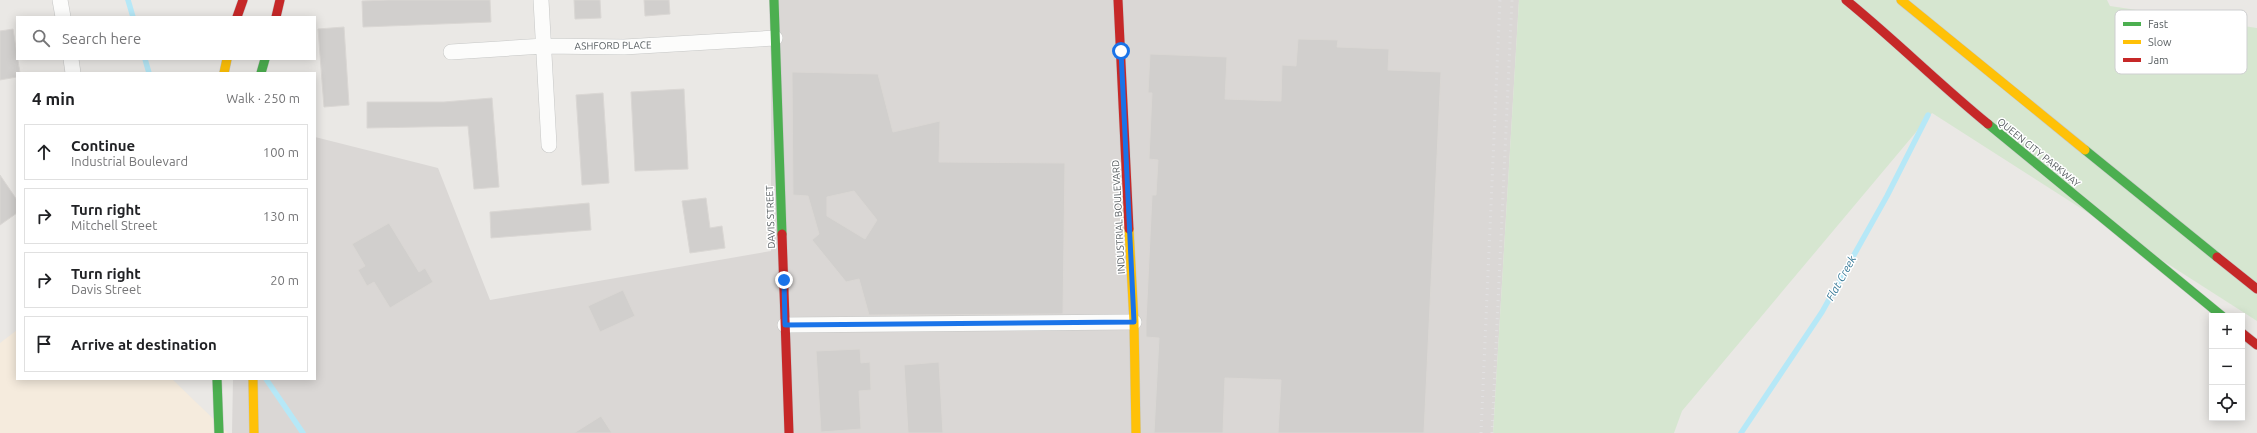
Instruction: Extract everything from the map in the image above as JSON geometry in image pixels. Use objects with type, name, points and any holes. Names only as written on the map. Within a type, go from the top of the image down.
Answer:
[{"type":"main road","points":[[237,16],[243,0]]},
{"type":"main road","points":[[276,16],[280,0]]},
{"type":"main road","name":"DAVIS STREET","points":[[774,0],[789,433]]},
{"type":"main road","name":"INDUSTRIAL BOULEVARD","points":[[1118,0],[1134,322],[1136,433]]},
{"type":"main road","name":"QUEEN CITY PARKWAY","points":[[1846,0],[1891,37],[1938,84],[2218,313]]},
{"type":"main road","points":[[1901,0],[2257,289]]},
{"type":"main road","points":[[224,72],[227,60]]},
{"type":"main road","points":[[261,72],[265,60]]},
{"type":"main road","points":[[2245,335],[2257,345]]},
{"type":"main road","points":[[217,380],[219,433]]},
{"type":"main road","points":[[253,380],[254,433]]},
{"type":"street","points":[[60,0],[63,16]]},
{"type":"street","points":[[541,0],[549,145]]},
{"type":"street","name":"ASHFORD PLACE","points":[[451,52],[544,46],[624,47],[775,38]]},
{"type":"street","points":[[71,60],[74,72]]},
{"type":"street","points":[[785,325],[1134,322]]},
{"type":"shaded area","points":[[771,0],[1519,0],[1493,433],[232,433],[233,380],[316,380],[316,137],[438,168],[490,300],[771,251]]},
{"type":"shaded area","points":[[16,331],[16,380],[173,380],[228,433],[0,433],[0,343]]},
{"type":"green space","points":[[1519,0],[2107,0],[2110,6],[2137,10],[2115,10],[2115,74],[2247,74],[2247,27],[2257,28],[2257,321],[1932,113],[1682,411],[1674,433],[1493,433]]},
{"type":"building","points":[[490,0],[491,22],[363,27],[362,1]]},
{"type":"building","points":[[574,0],[600,0],[601,18],[575,19]]},
{"type":"building","points":[[644,0],[669,0],[670,14],[645,16]]},
{"type":"building","points":[[344,27],[349,105],[324,107],[318,29]]},
{"type":"building","points":[[13,29],[16,60],[18,60],[20,72],[16,72],[16,77],[0,80],[0,31]]},
{"type":"building","points":[[1298,39],[1338,40],[1337,47],[1389,49],[1388,70],[1441,72],[1424,433],[1278,433],[1281,380],[1225,378],[1223,433],[1154,433],[1159,338],[1146,337],[1152,195],[1156,195],[1158,160],[1149,159],[1152,93],[1148,93],[1150,54],[1227,57],[1225,99],[1281,101],[1282,65],[1296,66]]},
{"type":"building","points":[[792,72],[878,74],[893,132],[940,121],[939,162],[1065,163],[1063,314],[869,315],[859,279],[846,282],[812,240],[819,234],[808,196],[793,195]],"holes":[[[854,191],[877,220],[865,239],[827,216],[827,197]]]},
{"type":"building","points":[[684,89],[688,169],[635,171],[631,92]]},
{"type":"building","points":[[603,93],[609,183],[582,185],[576,95]]},
{"type":"building","points":[[492,98],[499,187],[474,189],[468,126],[367,128],[367,102],[444,102]]},
{"type":"building","points":[[0,175],[16,199],[16,214],[0,225]]},
{"type":"building","points":[[706,198],[710,228],[722,226],[725,248],[690,253],[682,201]]},
{"type":"building","points":[[589,203],[591,230],[491,238],[490,212]]},
{"type":"building","points":[[389,223],[419,272],[425,268],[433,282],[390,308],[374,282],[367,286],[358,270],[365,266],[352,244]]},
{"type":"building","points":[[623,290],[635,316],[600,332],[588,306]]},
{"type":"building","points":[[860,349],[861,363],[870,362],[871,390],[859,391],[861,429],[821,432],[816,351]]},
{"type":"building","points":[[939,362],[943,433],[908,433],[904,365]]},
{"type":"building","points":[[601,416],[612,433],[574,433]]},
{"type":"waterway","points":[[128,0],[133,16]]},
{"type":"waterway","points":[[145,60],[149,72]]},
{"type":"waterway","name":"Flat Creek","points":[[1741,433],[1822,312],[1887,196],[1928,115]]},
{"type":"waterway","points":[[267,380],[303,433]]},
{"type":"railway","points":[[1481,433],[1500,0]]},
{"type":"railway","points":[[1492,433],[1512,0]]},
{"type":"traffic: fast","points":[[774,0],[782,234]]},
{"type":"traffic: fast","points":[[261,72],[265,60]]},
{"type":"traffic: fast","points":[[1988,124],[2218,313]]},
{"type":"traffic: fast","points":[[2085,150],[2217,257]]},
{"type":"traffic: fast","points":[[217,380],[219,433]]},
{"type":"traffic: slow","points":[[1901,0],[2085,150]]},
{"type":"traffic: slow","points":[[224,72],[227,60]]},
{"type":"traffic: slow","points":[[1129,229],[1134,322],[1136,433]]},
{"type":"traffic: slow","points":[[253,380],[254,433]]},
{"type":"traffic: jam","points":[[237,16],[243,0]]},
{"type":"traffic: jam","points":[[276,16],[280,0]]},
{"type":"traffic: jam","points":[[1118,0],[1129,229]]},
{"type":"traffic: jam","points":[[1846,0],[1988,124]]},
{"type":"traffic: jam","points":[[782,234],[789,433]]},
{"type":"traffic: jam","points":[[2217,257],[2257,289]]},
{"type":"traffic: jam","points":[[2245,335],[2257,345]]},
{"type":"route","points":[[784,280],[785,325],[1134,322],[1121,51]]}]
